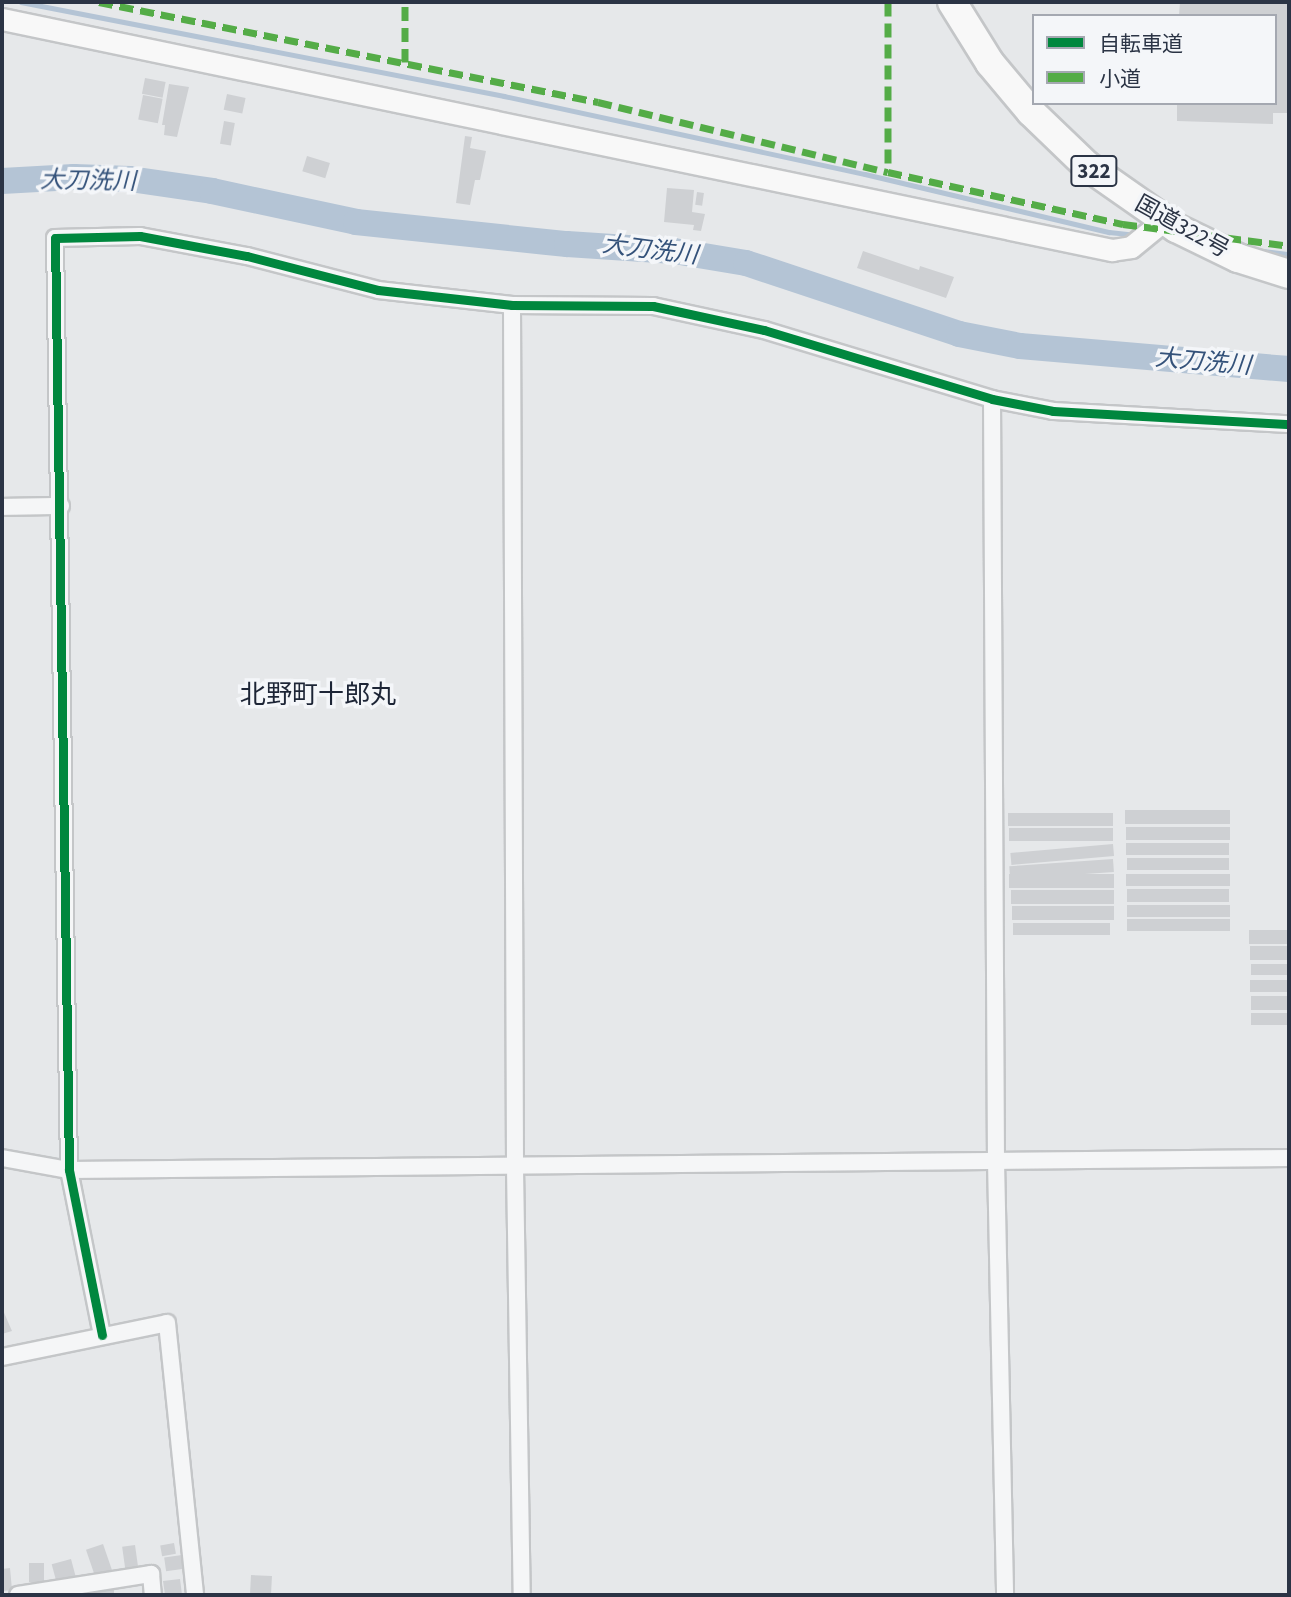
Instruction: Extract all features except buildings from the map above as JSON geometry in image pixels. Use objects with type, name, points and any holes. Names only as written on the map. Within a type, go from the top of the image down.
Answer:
[{"type":"highway","name":"国道322号","points":[[952,2],[990,63],[1031,112],[1086,164],[1164,220],[1238,258],[1289,274]]},
{"type":"street","points":[[2,19],[1112,250],[1131,247],[1164,220]]},
{"type":"street","points":[[102,1335],[69,1170],[55,238],[140,236],[247,256],[378,290],[512,305],[653,306],[764,330],[992,399],[1053,411],[1289,424]]},
{"type":"street","points":[[512,305],[515,1168],[522,1595]]},
{"type":"street","points":[[992,399],[996,1161],[1005,1595]]},
{"type":"street","points":[[2,507],[61,506]]},
{"type":"street","points":[[2,1158],[69,1170],[515,1168],[1289,1158]]},
{"type":"street","points":[[2,1357],[167,1323],[195,1595]]},
{"type":"street","points":[[18,1595],[50,1593],[151,1574],[153,1595]]},
{"type":"waterway","points":[[21,2],[504,96],[865,174],[1109,232],[1136,235]]},
{"type":"waterway","name":"大刀洗川","points":[[2,181],[74,177],[130,179],[212,191],[356,222],[567,244],[674,251],[746,263],[959,334],[1020,346],[1289,369]]},
{"type":"waterway","points":[[1255,250],[1289,254]]},
{"type":"marked path","points":[[99,2],[598,102],[888,172],[1123,224],[1289,246]]},
{"type":"marked path","points":[[405,2],[405,62]]},
{"type":"marked path","points":[[888,2],[888,172]]},
{"type":"cycle path","points":[[102,1335],[69,1170],[55,238],[140,236],[247,256],[378,290],[512,305],[653,306],[764,330],[992,399],[1053,411],[1289,424]]},
{"type":"district","name":"北野町十郎丸","points":[[318,695]]}]
